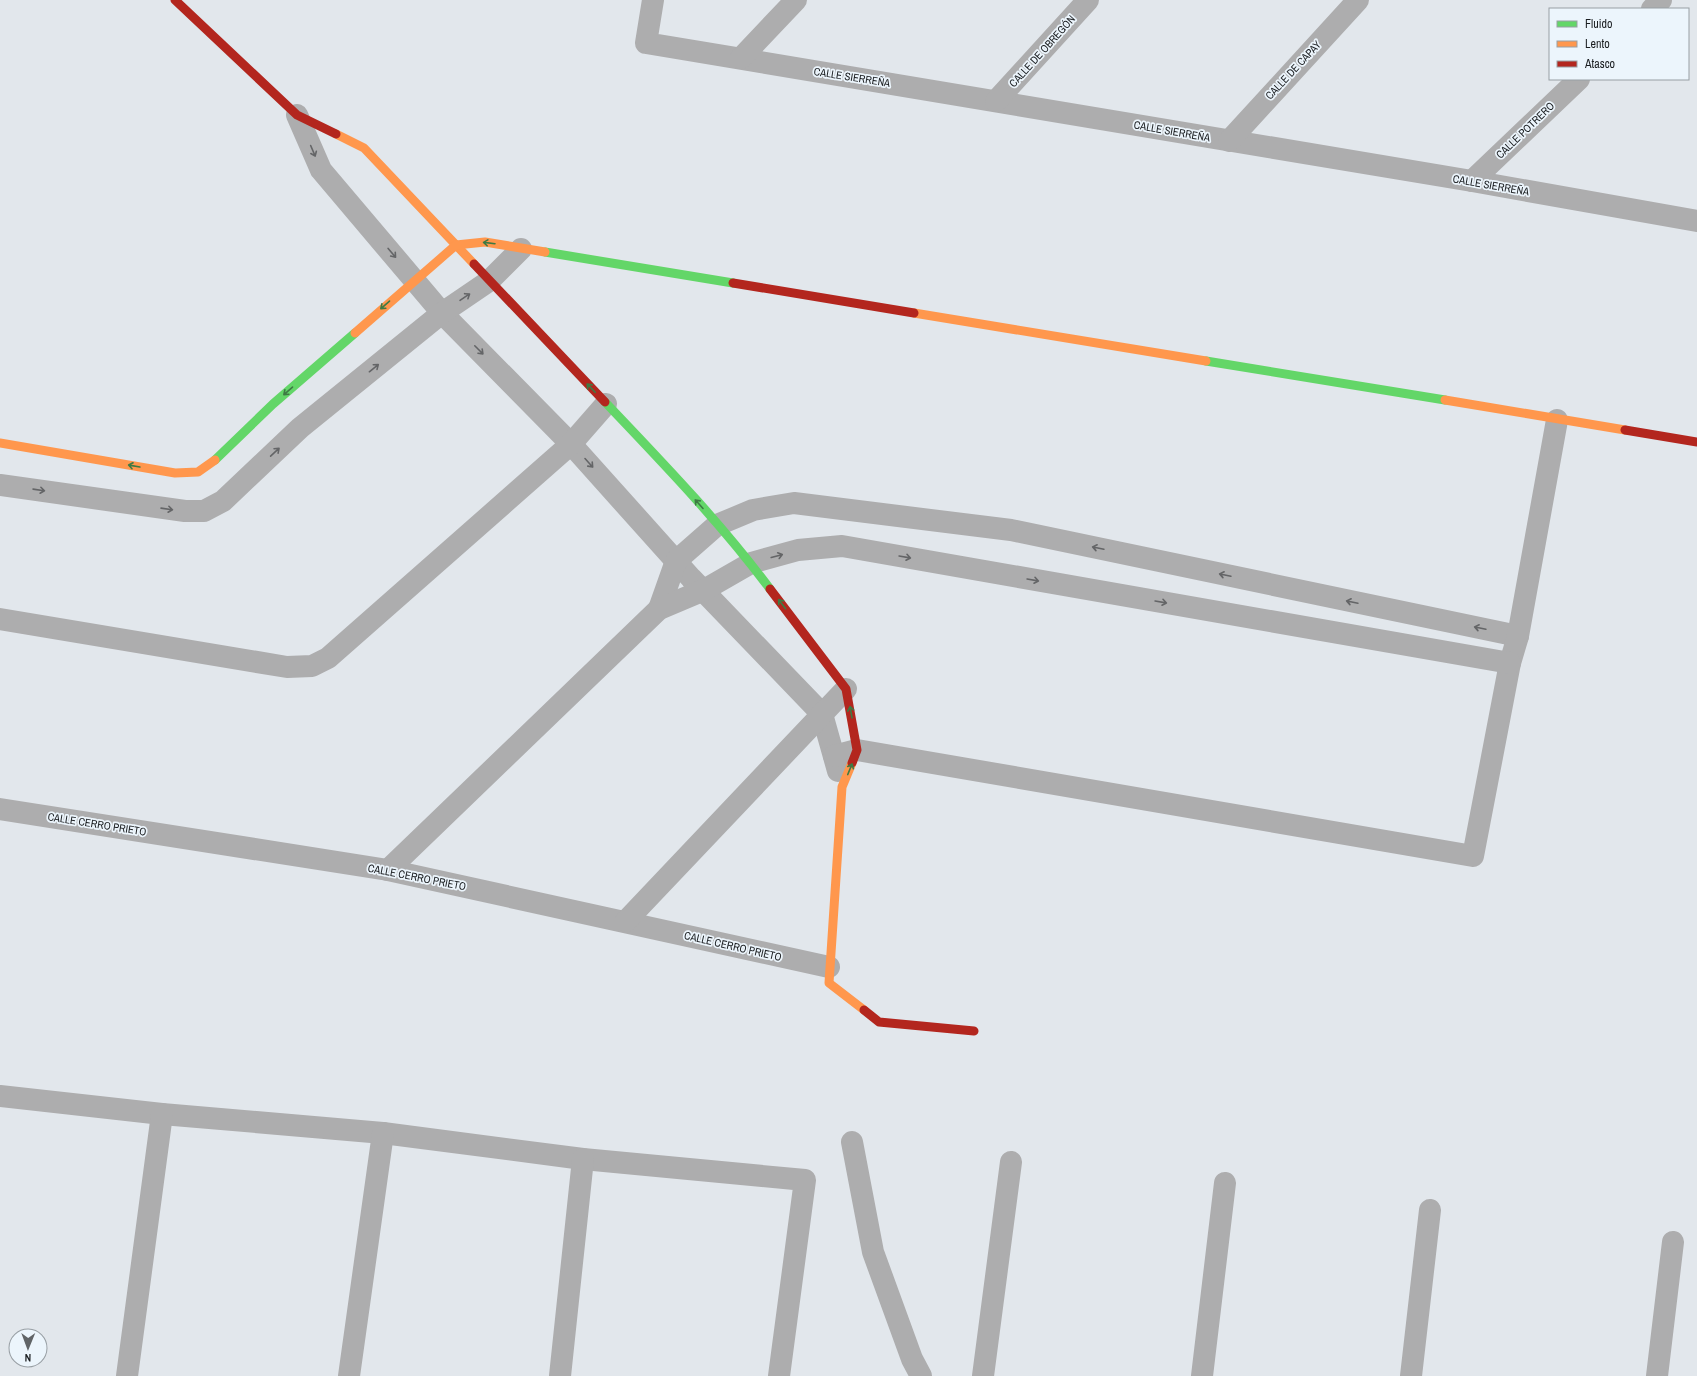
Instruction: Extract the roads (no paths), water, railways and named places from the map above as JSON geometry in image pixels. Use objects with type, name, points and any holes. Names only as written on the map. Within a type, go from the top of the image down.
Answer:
[{"type":"street","points":[[175,0],[298,115],[364,148],[488,281],[658,458],[751,562],[846,689],[857,750],[842,787],[829,983],[879,1022],[974,1031]]},
{"type":"street","name":"CALLE SIERREÑA","points":[[653,0],[646,43],[1472,181],[1697,221]]},
{"type":"street","points":[[740,58],[796,0]]},
{"type":"street","name":"CALLE DE OBREGÓN","points":[[996,101],[1088,0]]},
{"type":"street","name":"CALLE DE CAPAY","points":[[1229,140],[1358,0]]},
{"type":"street","points":[[1653,8],[1662,0]]},
{"type":"street","name":"CALLE POTRERO","points":[[1472,181],[1578,80]]},
{"type":"street","points":[[298,115],[321,170],[442,313],[571,444],[676,561],[822,714],[842,787]]},
{"type":"street","points":[[0,443],[175,473],[198,472],[213,462],[273,404],[456,245],[485,242],[1697,442]]},
{"type":"street","points":[[0,485],[185,511],[204,511],[222,501],[300,428],[442,313],[488,281],[521,249]]},
{"type":"street","points":[[0,619],[287,667],[312,666],[328,658],[571,444],[606,404]]},
{"type":"street","points":[[834,756],[857,750],[1473,856],[1510,663],[1518,636],[1557,420]]},
{"type":"street","points":[[659,609],[676,561],[717,525],[753,510],[794,503],[1011,530],[1518,636]]},
{"type":"street","points":[[388,870],[659,609],[704,590],[751,562],[798,550],[842,546],[1510,663]]},
{"type":"street","points":[[626,921],[846,689]]},
{"type":"street","name":"CALLE CERRO PRIETO","points":[[0,809],[388,870],[626,921],[829,968]]},
{"type":"street","points":[[0,1096],[162,1114],[382,1133],[582,1159],[805,1180],[779,1376]]},
{"type":"street","points":[[127,1376],[162,1114]]},
{"type":"street","points":[[349,1376],[382,1133]]},
{"type":"street","points":[[852,1142],[873,1252],[912,1359],[921,1376]]},
{"type":"street","points":[[560,1376],[582,1159]]},
{"type":"street","points":[[983,1376],[1010,1162]]},
{"type":"street","points":[[1202,1376],[1225,1182]]},
{"type":"street","points":[[1411,1376],[1430,1210]]},
{"type":"street","points":[[1658,1376],[1673,1242]]}]
